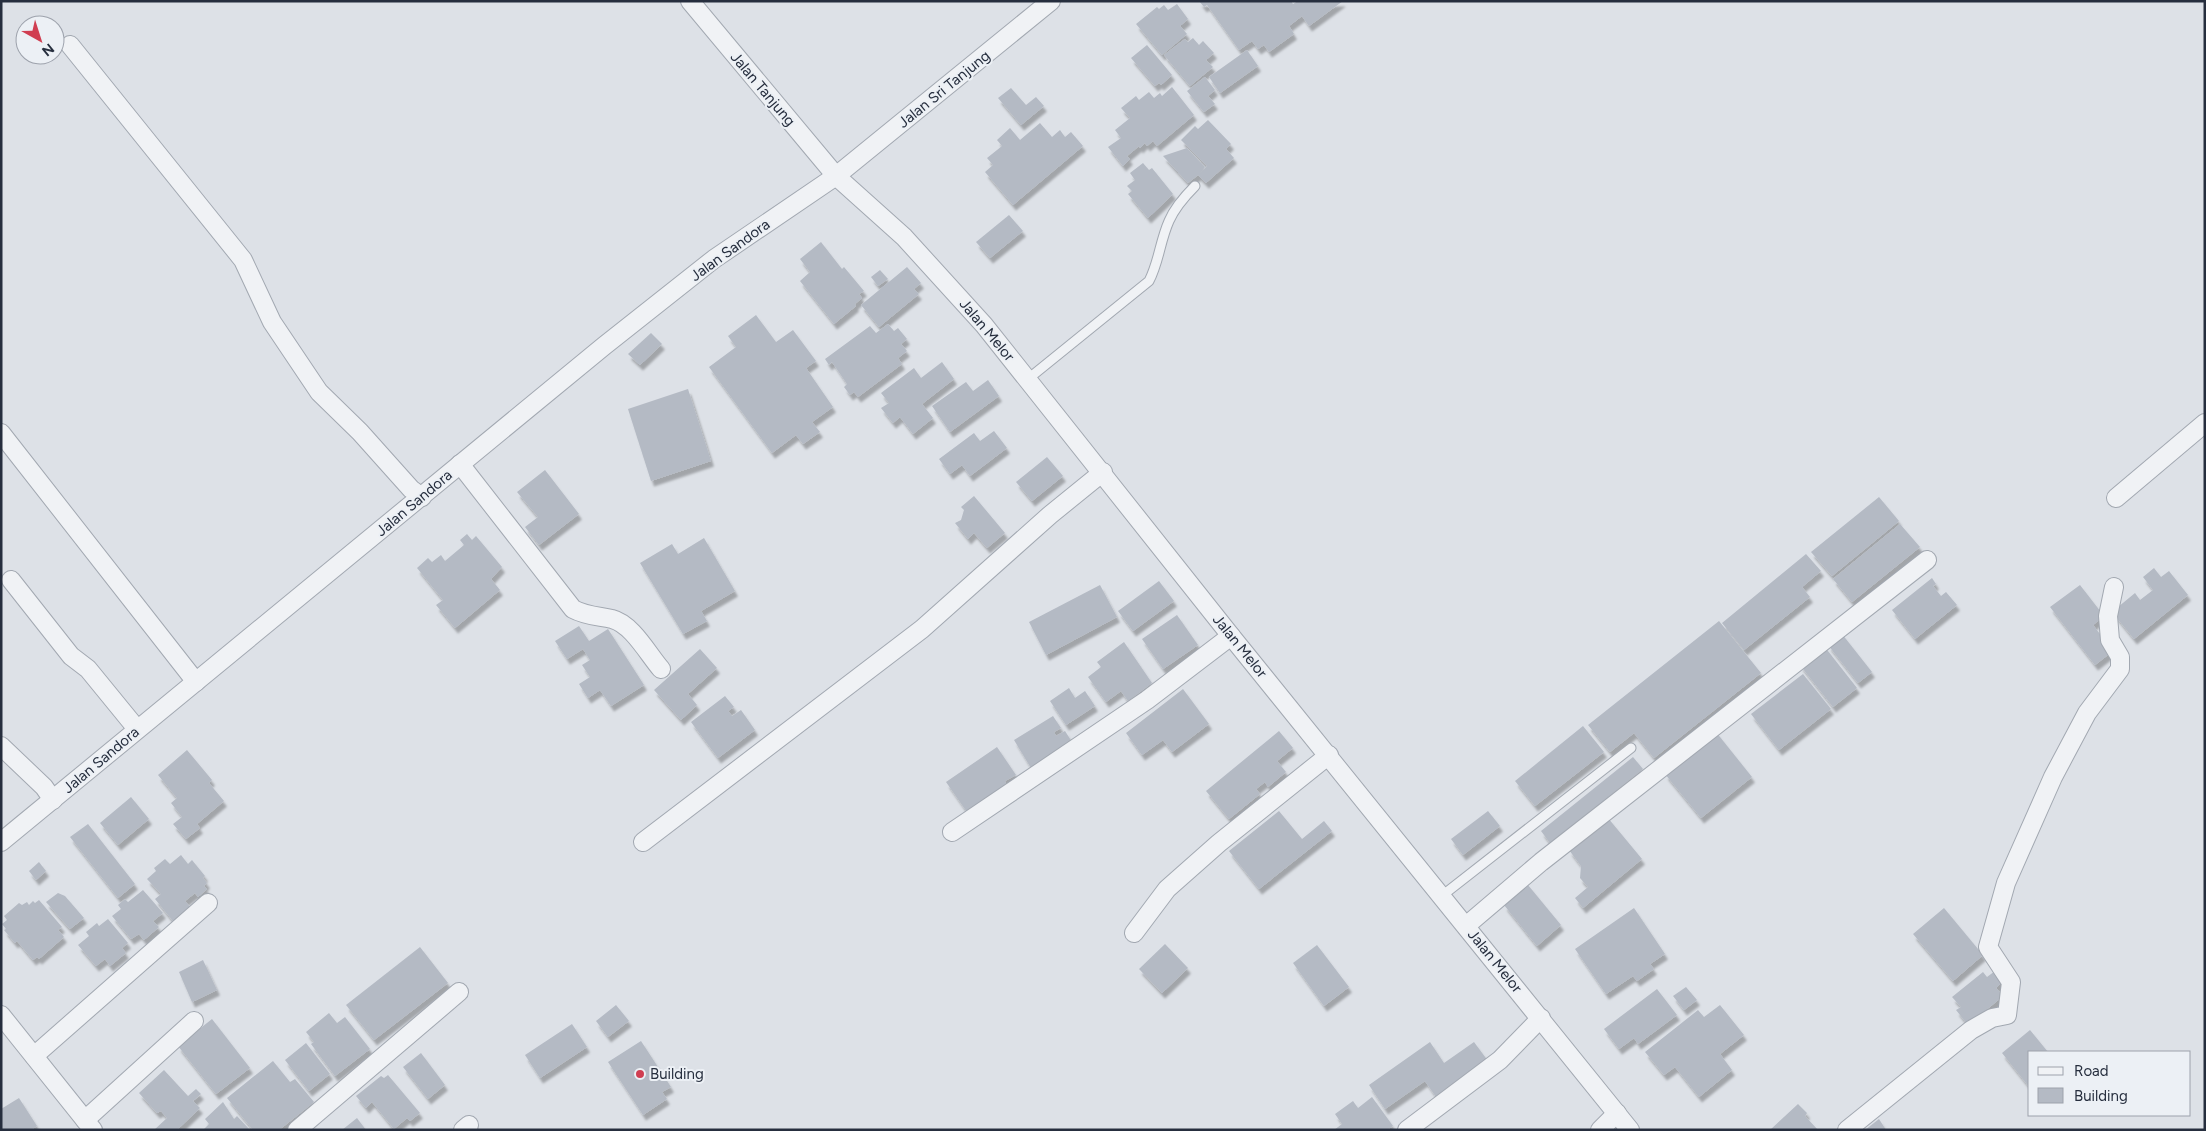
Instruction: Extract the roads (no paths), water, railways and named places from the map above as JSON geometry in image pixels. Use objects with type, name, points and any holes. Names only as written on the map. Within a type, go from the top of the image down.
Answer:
[{"type":"street","name":"Jalan Tanjung","points":[[690,1],[836,176]]},
{"type":"street","name":"Jalan Sri Tanjung","points":[[836,176],[1051,1]]},
{"type":"street","points":[[70,45],[243,260],[272,322],[319,392],[360,432],[380,457],[416,493]]},
{"type":"street","name":"Jalan Melor","points":[[836,176],[904,238],[942,277],[1028,379],[1232,636],[1542,1018],[1630,1130]]},
{"type":"street","name":"Jalan Sandora","points":[[4,836],[49,793],[137,729],[192,677],[416,493],[460,464],[714,259],[836,176]]},
{"type":"street","points":[[2116,498],[2205,423]]},
{"type":"street","points":[[1,433],[192,677]]},
{"type":"street","points":[[460,464],[564,600],[581,613],[612,619],[625,625],[661,669]]},
{"type":"street","points":[[643,842],[922,629],[1050,515],[1103,472]]},
{"type":"street","points":[[1467,925],[1541,862],[1927,560]]},
{"type":"street","points":[[11,580],[71,656],[88,669],[137,729]]},
{"type":"street","points":[[1847,1130],[1971,1030],[1992,1018],[2007,1014],[2011,982],[1988,947],[1992,929],[2006,883],[2053,777],[2087,713],[2120,669],[2120,656],[2110,640],[2108,616],[2114,587]]},
{"type":"street","points":[[952,832],[1147,700],[1232,636]]},
{"type":"street","points":[[1,746],[49,793]]},
{"type":"street","points":[[1134,933],[1167,889],[1219,843],[1329,755]]},
{"type":"street","points":[[34,1056],[208,903]]},
{"type":"street","points":[[297,1130],[459,992]]},
{"type":"street","points":[[1,1015],[34,1056],[91,1118],[194,1021]]},
{"type":"street","points":[[1407,1130],[1500,1060],[1542,1018]]},
{"type":"street","points":[[1600,1130],[1617,1113]]},
{"type":"lane","points":[[1028,379],[1149,281],[1157,267],[1168,222],[1180,201],[1194,186]]},
{"type":"lane","points":[[1443,896],[1631,748]]},
{"type":"place","name":"Building","points":[[640,1074]]}]
